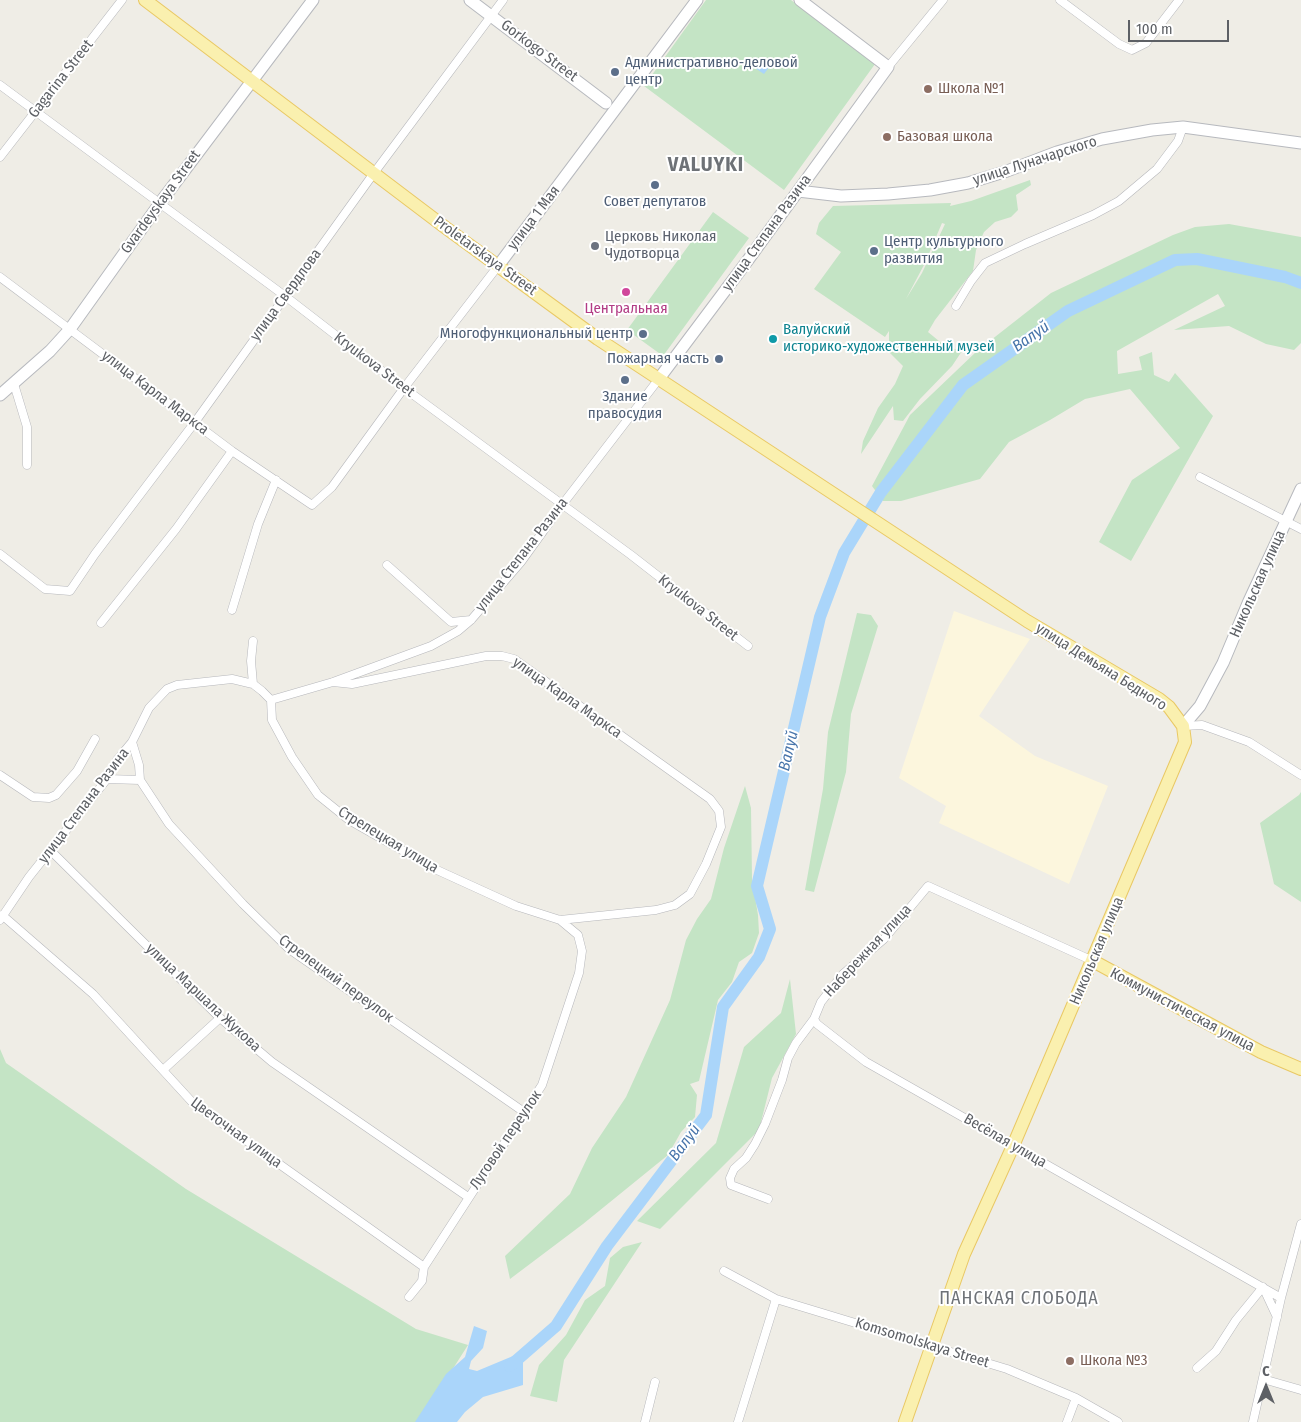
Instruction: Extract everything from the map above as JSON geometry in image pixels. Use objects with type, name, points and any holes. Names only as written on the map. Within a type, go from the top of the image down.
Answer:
[{"type":"main road","name":"Proletarskaya Street","points":[[145,0],[598,339],[836,495]]},
{"type":"main road","name":"Gvardeyskaya Street","points":[[0,395],[50,351],[70,329],[160,203],[313,0]]},
{"type":"main road","name":"Gorkogo Street","points":[[470,0],[606,103]]},
{"type":"main road","name":"улица 1 Мая","points":[[498,266],[698,0]]},
{"type":"main road","points":[[800,0],[888,67]]},
{"type":"main road","name":"улица Степана Разина","points":[[658,380],[888,67]]},
{"type":"main road","name":"улица Луначарского","points":[[798,191],[841,196],[930,190],[968,183],[1007,172],[1057,152],[1102,139],[1152,130],[1183,128],[1301,143]]},
{"type":"main road","name":"Никольская улица","points":[[905,1422],[964,1254],[1093,961],[1185,742],[1183,726],[1200,706],[1222,663],[1301,490]]},
{"type":"main road","name":"улица Демьяна Бедного","points":[[836,495],[1027,621],[1159,699],[1169,707],[1183,726]]},
{"type":"main road","name":"Коммунистическая улица","points":[[1093,961],[1261,1052],[1301,1069]]},
{"type":"street","name":"Gagarina Street","points":[[0,157],[122,0]]},
{"type":"street","name":"улица Свердлова","points":[[0,554],[45,589],[70,591],[195,422],[374,173],[503,0]]},
{"type":"street","name":"улица Степана Разина","points":[[888,67],[943,0]]},
{"type":"street","points":[[1060,0],[1119,44],[1132,50],[1146,43],[1179,0]]},
{"type":"street","name":"Kryukova Street","points":[[0,85],[160,203],[404,388],[631,555],[748,646]]},
{"type":"street","points":[[956,306],[971,281],[985,263],[1120,201],[1157,170],[1178,141],[1183,128]]},
{"type":"street","name":"улица 1 Мая","points":[[312,505],[332,487],[404,388],[498,266]]},
{"type":"street","name":"улица Карла Маркса","points":[[0,277],[232,451],[312,505]]},
{"type":"street","name":"улица Степана Разина","points":[[271,700],[333,682],[431,646],[458,631],[471,620],[521,562],[562,505],[658,380]]},
{"type":"street","points":[[14,384],[27,427],[27,465]]},
{"type":"street","points":[[101,623],[176,529],[232,451]]},
{"type":"street","points":[[1200,477],[1301,529]]},
{"type":"street","points":[[232,610],[258,524],[276,480]]},
{"type":"street","points":[[387,565],[452,622],[471,620]]},
{"type":"street","points":[[253,641],[251,661],[253,684],[271,700]]},
{"type":"street","name":"улица Карла Маркса","points":[[333,682],[352,684],[486,656],[502,656],[514,659],[710,799],[719,811],[721,827],[706,864],[690,894],[675,905],[656,910],[560,920]]},
{"type":"street","name":"улица Степана Разина","points":[[1,918],[28,877],[107,779],[117,760],[132,742],[149,708],[167,688],[177,685],[232,679],[253,684]]},
{"type":"street","name":"Стрелецкая улица","points":[[271,700],[272,720],[292,756],[318,795],[349,820],[437,870],[516,906],[560,920]]},
{"type":"street","points":[[1183,726],[1202,725],[1249,742],[1301,775]]},
{"type":"street","points":[[0,776],[33,797],[49,798],[56,795],[77,772],[95,739]]},
{"type":"street","name":"Стрелецкий переулок","points":[[132,742],[140,765],[140,780],[169,824],[243,904],[289,949],[524,1112]]},
{"type":"street","points":[[107,779],[140,780]]},
{"type":"street","name":"улица Маршала Жукова","points":[[50,850],[220,1018],[272,1062],[468,1197]]},
{"type":"street","name":"Коммунистическая улица","points":[[928,886],[1093,961]]},
{"type":"street","name":"Набережная улица","points":[[768,1199],[731,1185],[730,1178],[734,1169],[746,1158],[755,1144],[782,1080],[788,1058],[796,1043],[814,1019],[821,1002],[843,974],[884,939],[928,886]]},
{"type":"street","name":"Цветочная улица","points":[[1,918],[93,994],[192,1102],[424,1267]]},
{"type":"street","name":"Луговой переулок","points":[[409,1297],[422,1281],[424,1267],[542,1085],[579,973],[582,951],[578,935],[560,920]]},
{"type":"street","points":[[163,1070],[220,1018]]},
{"type":"street","name":"Весёлая улица","points":[[814,1019],[817,1024],[866,1062],[1281,1298]]},
{"type":"street","points":[[1253,1422],[1281,1298],[1300,1237],[1301,1224]]},
{"type":"street","name":"Komsomolskaya Street","points":[[724,1270],[776,1299],[1007,1369],[1076,1398],[1118,1422]]},
{"type":"street","points":[[1197,1368],[1216,1351],[1236,1320],[1263,1287],[1277,1317]]},
{"type":"street","points":[[738,1422],[776,1299]]},
{"type":"street","points":[[1263,1379],[1301,1390]]},
{"type":"street","points":[[644,1422],[655,1382]]},
{"type":"street","points":[[1067,1422],[1076,1398]]},
{"type":"shaded area","points":[[954,611],[1030,639],[979,716],[1035,756],[1108,786],[1069,884],[939,823],[946,806],[899,778]]},
{"type":"green space","points":[[706,0],[791,0],[875,64],[784,190],[644,86]]},
{"type":"green space","points":[[1030,180],[1031,185],[1016,195],[1018,210],[1011,217],[995,222],[984,232],[976,250],[973,271],[928,332],[945,346],[962,351],[952,366],[920,399],[903,421],[894,420],[893,406],[861,454],[863,441],[878,408],[895,384],[903,366],[889,352],[889,331],[885,337],[814,289],[841,252],[816,234],[819,223],[833,206],[951,203],[950,206],[971,201]],"holes":[[[942,223],[945,224],[922,273],[906,299],[925,263]]]},
{"type":"green space","points":[[713,212],[749,238],[663,356],[627,330]]},
{"type":"green space","points":[[1229,224],[1301,237],[1301,343],[1294,350],[1266,344],[1229,326],[1174,330],[1225,306],[1218,294],[1117,351],[1118,374],[1142,370],[1139,357],[1152,352],[1154,375],[1169,382],[1175,373],[1213,416],[1131,561],[1099,542],[1132,480],[1180,448],[1130,389],[1085,399],[1009,442],[980,479],[901,501],[883,501],[872,486],[910,415],[977,351],[1051,293],[1173,235],[1195,227]]},
{"type":"green space","points":[[857,613],[871,615],[878,626],[851,714],[846,772],[814,892],[805,890],[823,789],[828,732]]},
{"type":"green space","points":[[745,786],[751,808],[752,879],[759,933],[752,953],[739,962],[732,982],[718,1000],[699,1081],[690,1084],[697,1095],[695,1117],[681,1132],[668,1155],[583,1224],[510,1279],[505,1256],[570,1194],[592,1148],[626,1097],[670,1000],[686,940],[697,919],[711,899],[724,848]]},
{"type":"green space","points":[[1301,792],[1301,902],[1274,884],[1260,823]]},
{"type":"green space","points":[[790,979],[796,1034],[772,1078],[759,1130],[660,1229],[637,1221],[716,1143],[744,1047],[781,1013]]},
{"type":"green space","points":[[0,1049],[6,1063],[186,1189],[416,1329],[468,1345],[419,1422],[0,1422]]},
{"type":"green space","points":[[642,1242],[564,1360],[557,1402],[530,1396],[539,1365],[566,1335],[585,1300],[605,1286],[610,1258],[623,1247]]},
{"type":"water","points":[[762,60],[770,66],[764,74],[755,68]]},
{"type":"water","points":[[474,1326],[487,1331],[483,1348],[471,1361],[469,1369],[477,1371],[513,1356],[523,1349],[523,1385],[483,1397],[465,1412],[457,1422],[415,1422],[446,1374],[465,1357]]},
{"type":"waterway","name":"Валуй","points":[[510,1366],[556,1326],[607,1246],[706,1115],[723,1007],[759,957],[770,929],[757,886],[820,617],[844,553],[881,492],[963,385],[1068,311],[1175,260],[1197,259],[1285,277],[1301,283]]},
{"type":"place","name":"Административно-деловой центр","points":[[615,72]]},
{"type":"place","name":"Школа №1","points":[[928,89]]},
{"type":"place","name":"Базовая школа","points":[[887,137]]},
{"type":"place","name":"Совет депутатов","points":[[655,185]]},
{"type":"place","name":"Церковь Николая Чудотворца","points":[[595,246]]},
{"type":"place","name":"Центр культурного развития","points":[[874,251]]},
{"type":"place","name":"Центральная","points":[[626,292]]},
{"type":"place","name":"Многофункциональный центр","points":[[643,334]]},
{"type":"place","name":"Валуйский историко-художественный музей","points":[[773,339]]},
{"type":"place","name":"Пожарная часть","points":[[719,359]]},
{"type":"place","name":"Здание правосудия","points":[[625,380]]},
{"type":"place","name":"Школа №3","points":[[1070,1361]]},
{"type":"district","name":"VALUYKI","points":[[706,165]]},
{"type":"district","name":"ПАНСКАЯ СЛОБОДА","points":[[1019,1299]]}]
